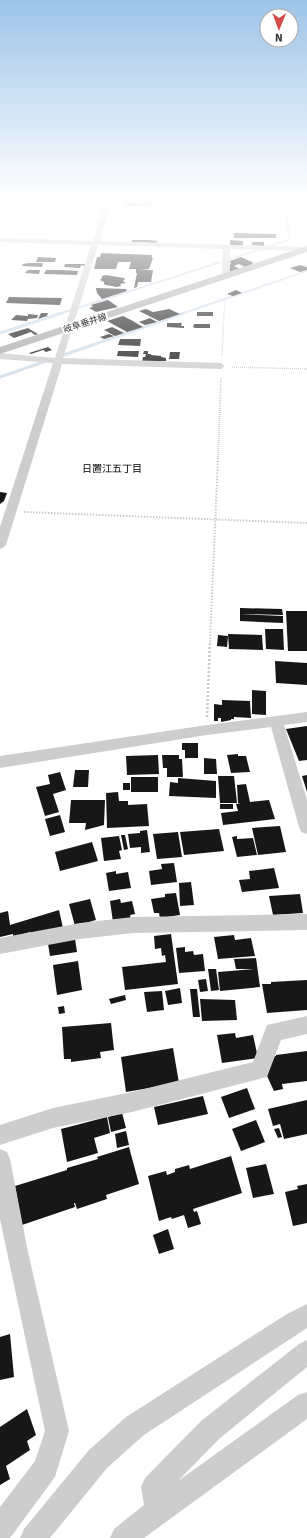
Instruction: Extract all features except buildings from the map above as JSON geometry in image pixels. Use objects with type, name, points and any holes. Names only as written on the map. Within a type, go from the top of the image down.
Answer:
[{"type":"main road","name":"岐阜垂井線","points":[[0,351],[241,272]]},
{"type":"street","points":[[0,545],[5,511],[59,361],[67,329],[86,272]]},
{"type":"street","points":[[226,272],[226,277]]},
{"type":"street","points":[[0,356],[59,361],[222,366]]},
{"type":"street","points":[[0,762],[307,716]]},
{"type":"street","points":[[275,721],[280,731],[307,827]]},
{"type":"street","points":[[0,946],[80,931],[133,925],[307,922]]},
{"type":"street","points":[[0,1135],[53,1118],[132,1102],[260,1070],[274,1032],[307,1025]]},
{"type":"street","points":[[0,1159],[17,1252],[57,1431],[46,1468],[0,1529]]},
{"type":"street","points":[[33,1538],[98,1459],[135,1426],[295,1322],[307,1316]]},
{"type":"street","points":[[158,1511],[154,1487],[210,1430],[307,1352]]},
{"type":"street","points":[[123,1538],[158,1511],[307,1404]]},
{"type":"path","points":[[207,730],[226,277]]},
{"type":"path","points":[[222,366],[307,369]]},
{"type":"path","points":[[5,511],[307,523]]},
{"type":"waterway","points":[[59,314],[190,272]]},
{"type":"waterway","points":[[181,314],[305,272]]},
{"type":"waterway","points":[[0,333],[62,313]]},
{"type":"waterway","points":[[58,357],[184,313]]},
{"type":"waterway","points":[[0,377],[49,360]]},
{"type":"district","name":"日置江五丁目","points":[[112,468]]}]
